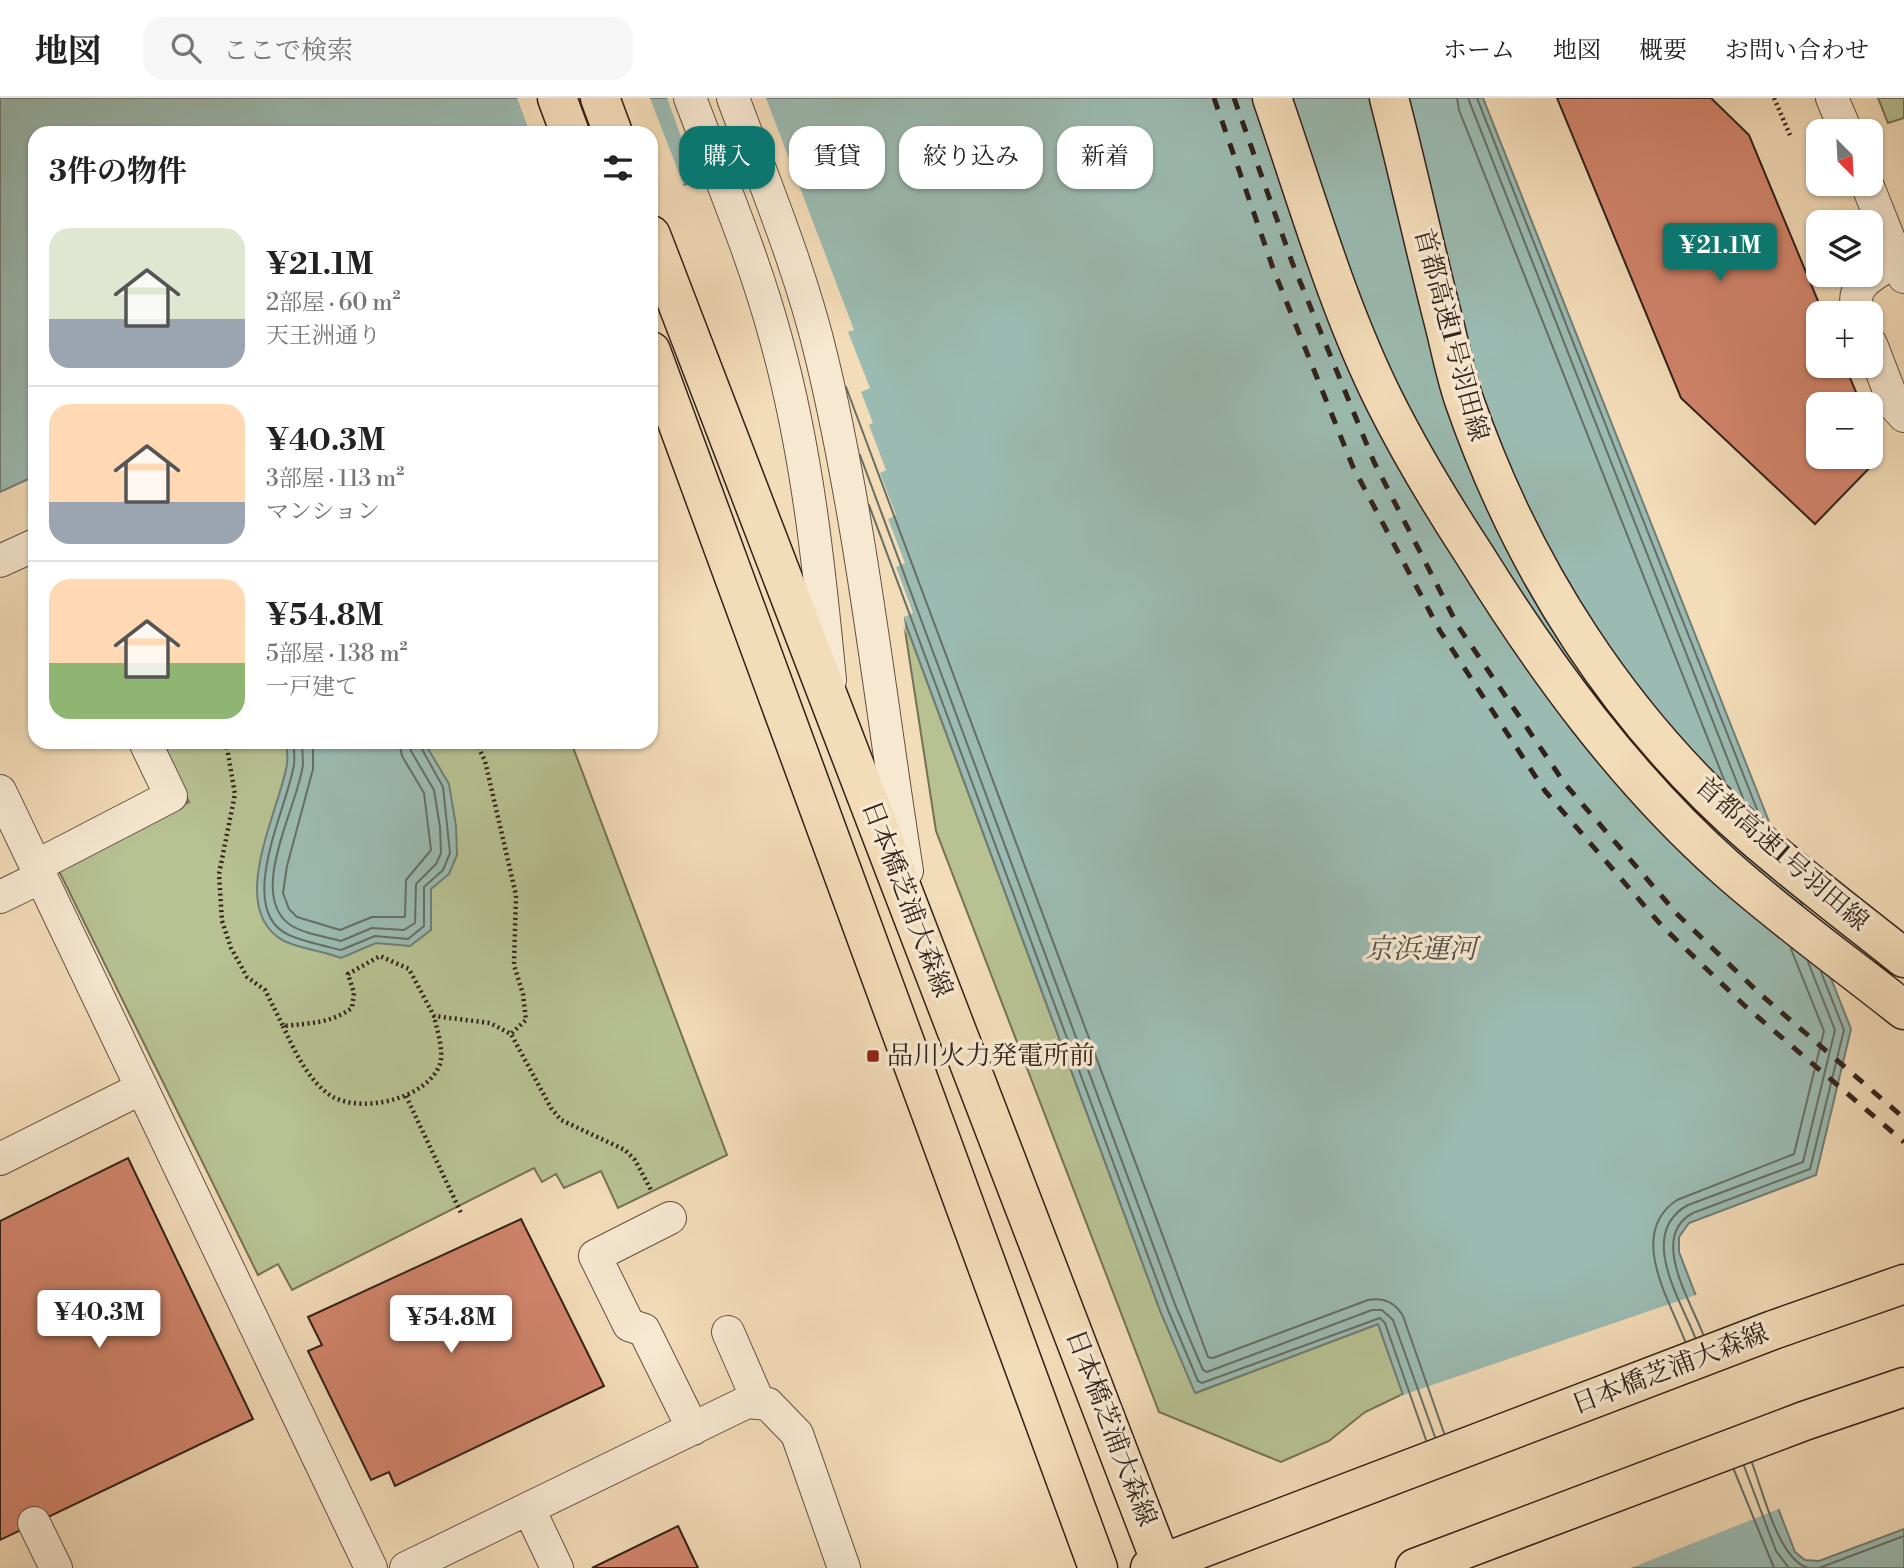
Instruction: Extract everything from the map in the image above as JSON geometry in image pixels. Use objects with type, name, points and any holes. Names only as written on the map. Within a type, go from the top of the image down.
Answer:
[{"type":"main road","points":[[557,98],[567,126]]},
{"type":"main road","points":[[600,98],[610,126]]},
{"type":"main road","name":"首都高速1号羽田線","points":[[1272,98],[1348,315],[1384,401],[1432,486],[1503,601],[1596,730],[1647,790],[1726,868],[1904,1010]]},
{"type":"main road","name":"首都高速1号羽田線","points":[[1389,98],[1463,397],[1488,467],[1520,537],[1563,612],[1605,677],[1655,737],[1707,792],[1756,838],[1904,958]]},
{"type":"main road","name":"日本橋芝浦大森線","points":[[658,254],[914,917],[1159,1566],[1773,1330],[1904,1284]]},
{"type":"main road","name":"日本橋芝浦大森線","points":[[658,370],[1098,1568]]},
{"type":"main road","points":[[1428,1563],[1804,1421],[1904,1387]]},
{"type":"street","points":[[690,98],[776,337],[807,479],[833,706]]},
{"type":"street","points":[[733,98],[781,225],[822,358],[852,502],[914,917]]},
{"type":"street","points":[[1832,98],[1841,119]]},
{"type":"street","points":[[1854,301],[1857,288],[1901,268],[1872,196]]},
{"type":"street","points":[[1883,375],[1895,406],[1904,416]]},
{"type":"street","points":[[0,562],[28,548]]},
{"type":"street","points":[[0,897],[38,871],[170,796],[148,749]]},
{"type":"street","points":[[0,791],[371,1568]]},
{"type":"street","points":[[0,1158],[142,1088]]},
{"type":"street","points":[[670,1218],[595,1256],[629,1325],[644,1330],[693,1429]]},
{"type":"street","points":[[727,1332],[759,1403]]},
{"type":"street","points":[[406,1568],[747,1402],[768,1404],[797,1434],[844,1568]]},
{"type":"street","points":[[528,1509],[557,1568]]},
{"type":"street","points":[[34,1523],[56,1568]]},
{"type":"path","points":[[1774,98],[1790,135]]},
{"type":"path","points":[[227,749],[235,794],[219,874],[222,921],[231,948],[247,977],[265,990],[283,1026],[311,1077],[329,1095],[351,1102],[406,1096],[428,1080],[440,1063],[440,1038],[434,1016],[409,969],[380,956],[348,974],[354,993],[352,1008],[337,1019],[317,1025],[283,1026]]},
{"type":"path","points":[[479,749],[485,761],[516,895],[514,965],[523,994],[526,1020],[511,1034]]},
{"type":"path","points":[[434,1016],[491,1023],[511,1034],[551,1108],[561,1120],[625,1150],[635,1160],[651,1190]]},
{"type":"path","points":[[406,1096],[463,1215]]},
{"type":"green space","points":[[1878,98],[1904,98],[1904,118],[1888,123]]},
{"type":"green space","points":[[903,617],[1161,1313],[1196,1393],[1378,1324],[1403,1394],[1365,1412],[1329,1441],[1281,1462],[1159,1412],[936,831]]},
{"type":"green space","points":[[164,749],[574,749],[727,1155],[618,1208],[601,1171],[564,1188],[556,1174],[542,1182],[534,1168],[292,1290],[278,1264],[258,1275],[58,869],[189,802]]},
{"type":"water","name":"京浜運河","points":[[0,98],[1483,98],[1851,1029],[1816,1175],[1689,1223],[1679,1237],[1679,1252],[1795,1552],[1805,1560],[1819,1561],[1904,1529],[1904,1568],[1464,1568],[1378,1324],[1195,1393],[1161,1313],[745,189],[775,189],[775,126],[679,126],[679,187],[658,196],[658,126],[28,126],[28,479],[0,492]]},
{"type":"water","points":[[286,749],[428,749],[449,784],[456,826],[457,855],[449,874],[431,889],[431,930],[410,946],[376,943],[341,958],[284,941],[267,926],[259,906],[257,883]]},
{"type":"pier","points":[[517,98],[650,98],[679,173],[679,189],[685,189],[658,200],[658,126],[527,126]]},
{"type":"pier","points":[[667,98],[766,98],[789,159],[789,189],[801,189],[854,330],[848,332],[870,388],[861,392],[873,423],[869,425],[886,470],[880,473],[896,515],[888,519],[905,563],[896,567],[913,613],[904,617],[906,634],[741,189],[775,189],[775,126],[679,126],[679,131]]},
{"type":"pier","points":[[1699,1294],[1781,1508],[1631,1568],[1460,1568],[1400,1396]]},
{"type":"building","points":[[1557,98],[1711,98],[1749,135],[1806,272],[1806,287],[1812,287],[1818,301],[1806,301],[1806,378],[1850,378],[1856,392],[1806,392],[1806,469],[1868,469],[1815,524],[1681,398]]},
{"type":"building","points":[[128,1158],[253,1419],[0,1540],[0,1221]]},
{"type":"building","points":[[521,1219],[604,1386],[395,1486],[389,1472],[371,1480],[308,1351],[322,1345],[308,1317]]},
{"type":"building","points":[[678,1526],[698,1568],[592,1568]]},
{"type":"railway","points":[[1214,98],[1274,271],[1353,467],[1440,631],[1545,791],[1662,926],[1745,1006],[1904,1142]]},
{"type":"railway","points":[[1234,98],[1292,262],[1374,462],[1458,626],[1565,784],[1678,915],[1759,993],[1904,1118]]},
{"type":"place","name":"品川火力発電所前","points":[[873,1056]]}]
